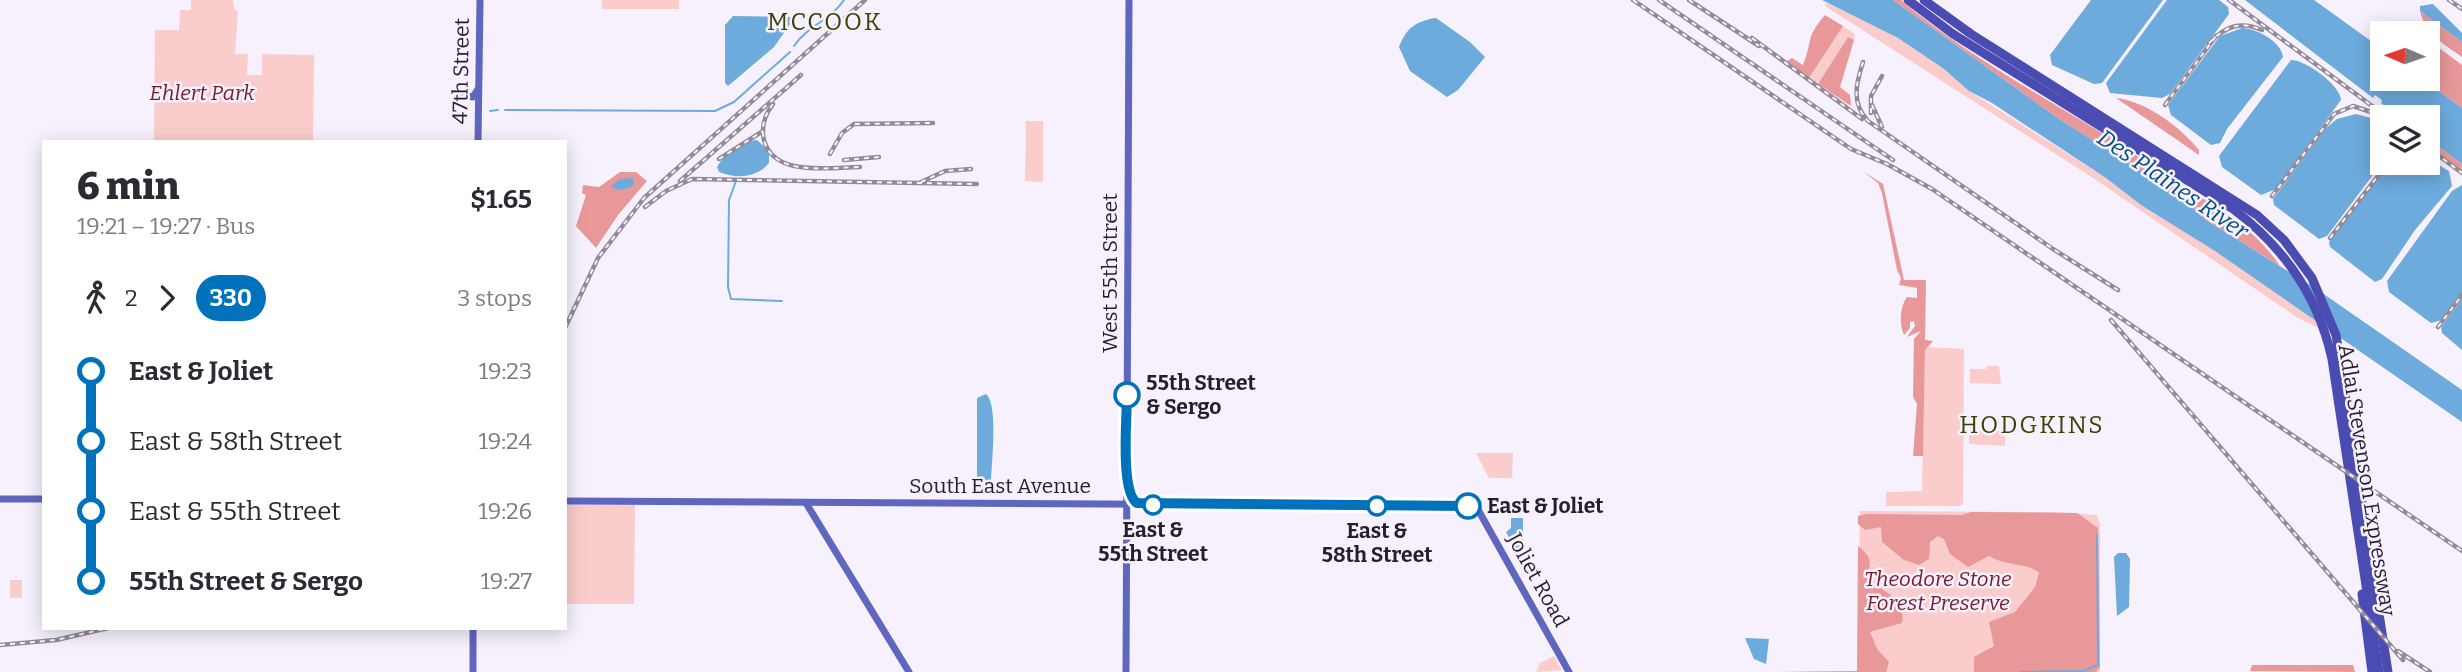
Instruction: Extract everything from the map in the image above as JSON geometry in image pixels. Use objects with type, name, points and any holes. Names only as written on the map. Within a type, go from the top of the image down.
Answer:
[{"type":"highway","name":"Adlai Stevenson Expressway","points":[[1908,0],[1953,34],[2233,209],[2280,243]]},
{"type":"highway","name":"Adlai Stevenson Expressway","points":[[1924,0],[1971,34],[2218,188],[2257,215],[2280,243],[2309,295],[2337,361],[2362,494],[2388,672]]},
{"type":"highway","name":"Adlai Stevenson Expressway","points":[[2337,361],[2359,556],[2379,672]]},
{"type":"highway","points":[[2359,556],[2372,672]]},
{"type":"main road","name":"47th Street","points":[[478,140],[480,0]]},
{"type":"main road","name":"West 55th Street","points":[[1126,672],[1129,0]]},
{"type":"main road","points":[[464,95],[474,97],[478,89]]},
{"type":"main road","points":[[1127,483],[1133,500],[1154,505]]},
{"type":"main road","points":[[0,499],[42,499]]},
{"type":"main road","name":"South East Avenue","points":[[567,502],[1476,506]]},
{"type":"main road","points":[[806,503],[909,672]]},
{"type":"main road","name":"Joliet Road","points":[[1476,506],[1569,672]]},
{"type":"main road","points":[[473,630],[473,672]]},
{"type":"green space","name":"Ehlert Park","points":[[191,0],[233,0],[234,8],[238,11],[235,54],[248,54],[247,75],[262,75],[262,54],[314,55],[313,140],[154,140],[155,30],[179,30],[180,10],[191,10]]},
{"type":"green space","points":[[602,0],[679,0],[679,9],[602,9]]},
{"type":"green space","points":[[1826,3],[1884,29],[1944,69],[1969,91],[2106,178],[2141,205],[2216,251],[2316,321],[2319,328],[2298,318],[2093,178],[1825,6]]},
{"type":"green space","points":[[1843,26],[1855,34],[1854,40],[1848,37],[1818,84],[1809,78]]},
{"type":"green space","points":[[1026,121],[1043,121],[1043,182],[1025,181]]},
{"type":"green space","points":[[1925,347],[1964,349],[1963,503],[1960,506],[1886,506],[1886,492],[1922,491]]},
{"type":"green space","points":[[1987,366],[1999,366],[2001,384],[1970,383],[1970,369],[1986,369]]},
{"type":"green space","points":[[1969,430],[2005,431],[2005,446],[1969,444]]},
{"type":"green space","points":[[1476,453],[1513,453],[1512,478],[1489,478]]},
{"type":"green space","points":[[567,505],[635,505],[634,604],[567,604]]},
{"type":"green space","name":"Theodore Stone Forest Preserve","points":[[1860,511],[2054,512],[2097,515],[2100,525],[2100,672],[1775,672],[1857,671]]},
{"type":"green space","points":[[10,580],[22,580],[22,598],[10,598]]},
{"type":"green space","points":[[1554,656],[1562,670],[1536,672],[1540,663]]},
{"type":"shaded area","points":[[1893,0],[1901,0],[1954,41],[2225,213],[2255,236],[2280,266],[2206,220],[2177,194],[2059,119]]},
{"type":"shaded area","points":[[2420,11],[2434,21],[2424,21]]},
{"type":"shaded area","points":[[1825,15],[1843,26],[1809,78],[1787,61],[1792,58],[1803,65],[1812,34]]},
{"type":"shaded area","points":[[2440,26],[2462,42],[2462,57],[2442,43]]},
{"type":"shaded area","points":[[1848,37],[1854,40],[1840,87],[1850,95],[1851,106],[1818,84]]},
{"type":"shaded area","points":[[2440,49],[2462,65],[2462,108],[2439,91]]},
{"type":"shaded area","points":[[2116,98],[2139,104],[2162,116],[2191,141],[2199,150],[2199,155]]},
{"type":"shaded area","points":[[2440,148],[2462,164],[2462,171],[2440,155]]},
{"type":"shaded area","points":[[620,172],[636,172],[647,181],[618,215],[596,248],[576,226],[586,195],[582,193],[583,185],[599,187]]},
{"type":"shaded area","points":[[1864,172],[1883,184],[1904,280],[1926,280],[1925,340],[1933,341],[1925,350],[1923,456],[1913,456],[1917,404],[1913,397],[1914,339],[1921,331],[1907,337],[1915,326],[1914,321],[1910,322],[1910,328],[1904,335],[1901,321],[1905,301],[1907,297],[1917,298],[1917,288],[1899,285],[1901,278],[1897,270],[1882,193],[1878,183]]},
{"type":"shaded area","points":[[1971,512],[2077,513],[2098,528],[2100,667],[2096,672],[1974,672],[1974,657],[1994,646],[1989,622],[2015,612],[2035,587],[2039,573],[1989,556],[1968,567],[1950,554],[1944,539],[1938,536],[1930,542],[1929,559],[1919,565],[1904,560],[1882,542],[1881,527],[1865,530],[1858,524],[1858,516],[1867,514],[1962,515]]},
{"type":"shaded area","points":[[1858,546],[1869,558],[1868,580],[1893,597],[1903,615],[1902,623],[1870,632],[1877,649],[1889,662],[1886,672],[1775,672],[1857,671]]},
{"type":"shaded area","points":[[2252,665],[2353,665],[2355,672],[2250,671]]},
{"type":"water","points":[[1822,0],[1893,0],[2059,119],[2177,194],[2206,220],[2315,288],[2462,390],[2462,422],[2215,251],[2141,205],[2106,178],[1992,103],[1969,91],[1944,69],[1898,38]]},
{"type":"water","points":[[2091,0],[2163,0],[2102,83],[2094,84],[2052,65],[2050,55]]},
{"type":"water","points":[[2167,0],[2219,0],[2228,7],[2229,14],[2170,94],[2162,98],[2110,93],[2106,83]]},
{"type":"water","points":[[2245,0],[2314,0],[2370,40],[2370,91],[2439,91],[2462,108],[2462,164],[2440,148],[2440,105],[2384,105],[2375,95],[2373,98]]},
{"type":"water","points":[[2433,4],[2462,33],[2462,42],[2440,26],[2440,21],[2434,21],[2420,11],[2420,6]]},
{"type":"water","points":[[733,16],[795,17],[774,47],[728,86],[725,83],[725,25]]},
{"type":"water","points":[[1436,18],[1470,42],[1485,57],[1458,90],[1447,97],[1410,71],[1399,47],[1413,27]]},
{"type":"water","points":[[2242,28],[2254,30],[2273,41],[2282,51],[2283,57],[2227,129],[2220,143],[2211,145],[2171,115],[2168,105],[2220,36]]},
{"type":"water","points":[[2291,60],[2305,64],[2321,74],[2335,87],[2341,100],[2276,189],[2261,195],[2222,167],[2219,156]]},
{"type":"water","points":[[2356,114],[2370,118],[2370,175],[2373,175],[2327,236],[2319,239],[2274,205],[2273,199],[2326,128],[2337,119]]},
{"type":"water","points":[[757,140],[769,151],[769,163],[764,168],[746,176],[719,172],[717,167],[729,153],[745,143]]},
{"type":"water","points":[[2440,166],[2449,171],[2452,186],[2415,230],[2382,279],[2375,282],[2330,247],[2329,242],[2379,175],[2440,175]]},
{"type":"water","points":[[633,178],[634,185],[628,188],[619,190],[611,186],[620,179]]},
{"type":"water","points":[[2462,185],[2462,293],[2442,320],[2431,323],[2389,292],[2387,281],[2452,191]]},
{"type":"water","points":[[2462,299],[2462,350],[2442,333],[2441,327]]},
{"type":"water","points":[[986,394],[990,401],[993,423],[991,486],[980,489],[977,486],[977,398]]},
{"type":"water","points":[[1511,518],[1523,518],[1523,561],[1506,532],[1511,528]]},
{"type":"water","points":[[2118,553],[2126,553],[2130,559],[2129,607],[2117,616],[2114,557]]},
{"type":"water","points":[[1745,638],[1769,639],[1766,664],[1754,659]]},
{"type":"waterway","points":[[794,46],[805,33],[833,13],[844,0]]},
{"type":"waterway","points":[[505,110],[715,111],[734,102],[790,52]]},
{"type":"waterway","points":[[490,111],[498,110]]},
{"type":"waterway","points":[[736,181],[729,200],[728,287],[731,299],[782,301]]},
{"type":"waterway","points":[[2021,672],[2083,671],[2098,665],[2097,535]]},
{"type":"railway","points":[[567,324],[598,258],[644,198],[865,0]]},
{"type":"railway","points":[[1633,0],[1851,149],[1887,164],[1932,189],[2462,551]]},
{"type":"railway","points":[[1659,0],[1893,160]]},
{"type":"railway","points":[[1689,0],[1759,46]]},
{"type":"railway","points":[[2229,0],[2371,105]]},
{"type":"railway","points":[[2449,0],[2462,9]]},
{"type":"railway","points":[[2209,43],[2233,27],[2247,26],[2262,30]]},
{"type":"railway","points":[[2165,105],[2216,36]]},
{"type":"railway","points":[[1752,38],[1862,119]]},
{"type":"railway","points":[[1863,62],[1856,93],[1859,107],[1868,121],[2053,249],[2118,290]]},
{"type":"railway","points":[[680,181],[801,75]]},
{"type":"railway","points":[[1871,113],[1871,96],[1882,76]]},
{"type":"railway","points":[[773,104],[765,118],[763,135],[768,149],[776,159],[802,168],[860,167]]},
{"type":"railway","points":[[1872,105],[1882,127]]},
{"type":"railway","points":[[2272,196],[2334,114],[2353,106],[2370,112]]},
{"type":"railway","points":[[830,154],[842,133],[854,124],[933,123]]},
{"type":"railway","points":[[719,159],[763,131]]},
{"type":"railway","points":[[844,160],[879,157]]},
{"type":"railway","points":[[2440,157],[2462,173]]},
{"type":"railway","points":[[921,182],[945,171],[971,169]]},
{"type":"railway","points":[[2330,238],[2379,175]]},
{"type":"railway","points":[[645,207],[666,191],[692,179],[977,184]]},
{"type":"railway","points":[[2438,327],[2462,295]]},
{"type":"railway","points":[[2111,320],[2403,660]]},
{"type":"railway","points":[[0,645],[56,640],[99,630]]},
{"type":"railway","points":[[2398,651],[2430,672]]},
{"type":"bus line","name":"330","points":[[1127,395],[1127,483],[1131,498],[1137,503],[1468,506]]},
{"type":"place","name":"55th Street & Sergo","points":[[1127,395]]},
{"type":"place","name":"East & 55th Street","points":[[1153,505]]},
{"type":"place","name":"East & 58th Street","points":[[1377,506]]},
{"type":"place","name":"East & Joliet","points":[[1468,506]]},
{"type":"district","name":"MCCOOK","points":[[825,22]]},
{"type":"district","name":"HODGKINS","points":[[2032,425]]},
{"type":"water label","name":"Des Plaines River","points":[[2173,184]]}]
